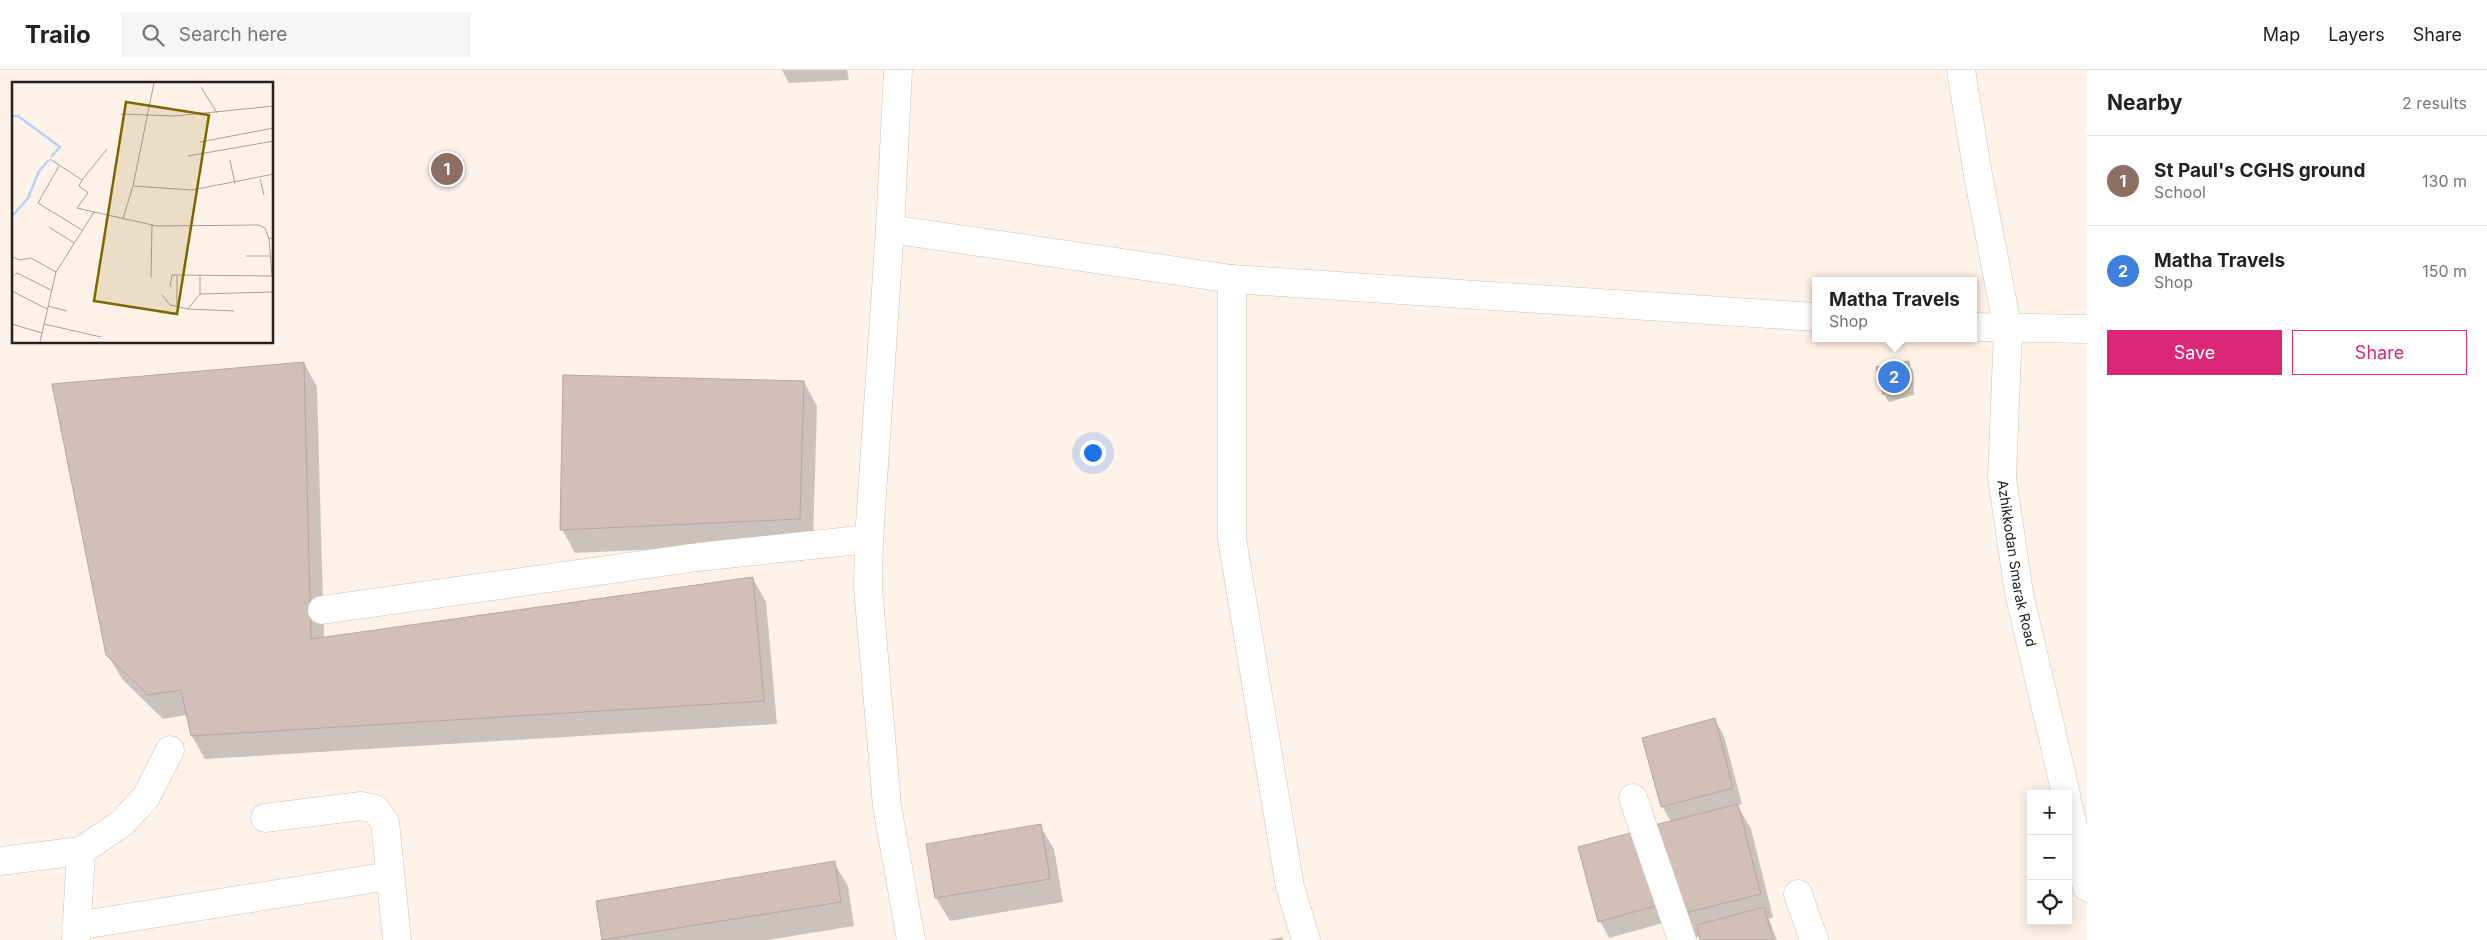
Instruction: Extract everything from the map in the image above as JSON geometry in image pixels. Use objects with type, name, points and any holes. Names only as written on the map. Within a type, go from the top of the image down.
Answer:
[{"type":"street","points":[[898,70],[890,229],[869,539],[868,588],[887,806],[911,940]]},
{"type":"street","name":"Azhikkodan Smarak Road","points":[[1961,70],[1978,175],[2008,330],[2002,478],[2019,593],[2065,790]]},
{"type":"street","points":[[890,229],[1232,279],[1812,317]]},
{"type":"street","points":[[1232,279],[1232,539],[1290,887],[1306,940]]},
{"type":"street","points":[[1977,327],[2008,330],[2087,329]]},
{"type":"street","points":[[322,610],[698,557],[869,539]]},
{"type":"street","points":[[0,861],[81,851],[122,823],[146,797],[170,750]]},
{"type":"street","points":[[1633,798],[1682,940]]},
{"type":"street","points":[[265,818],[362,806],[375,809],[385,822],[397,940]]},
{"type":"street","points":[[2072,823],[2087,887]]},
{"type":"street","points":[[81,851],[76,933],[389,876]]},
{"type":"street","points":[[1798,894],[1814,940]]},
{"type":"building","points":[[1909,361],[1910,386],[1883,394],[1876,367]]},
{"type":"building","points":[[304,362],[311,639],[753,577],[764,701],[191,736],[181,690],[148,695],[106,655],[52,384]]},
{"type":"building","points":[[563,375],[804,381],[800,519],[560,530]]},
{"type":"building","points":[[1715,718],[1733,788],[1661,807],[1642,738]]},
{"type":"building","points":[[1738,804],[1761,894],[1677,915],[1655,825]]},
{"type":"building","points":[[1041,824],[1050,879],[935,898],[926,844]]},
{"type":"building","points":[[1634,832],[1655,906],[1598,922],[1578,847]]},
{"type":"building","points":[[835,861],[841,902],[602,940],[596,901]]},
{"type":"building","points":[[1764,907],[1773,940],[1700,940],[1697,925]]},
{"type":"place","name":"St Paul's CGHS ground","points":[[447,169]]},
{"type":"place","name":"Matha Travels","points":[[1894,377]]}]
